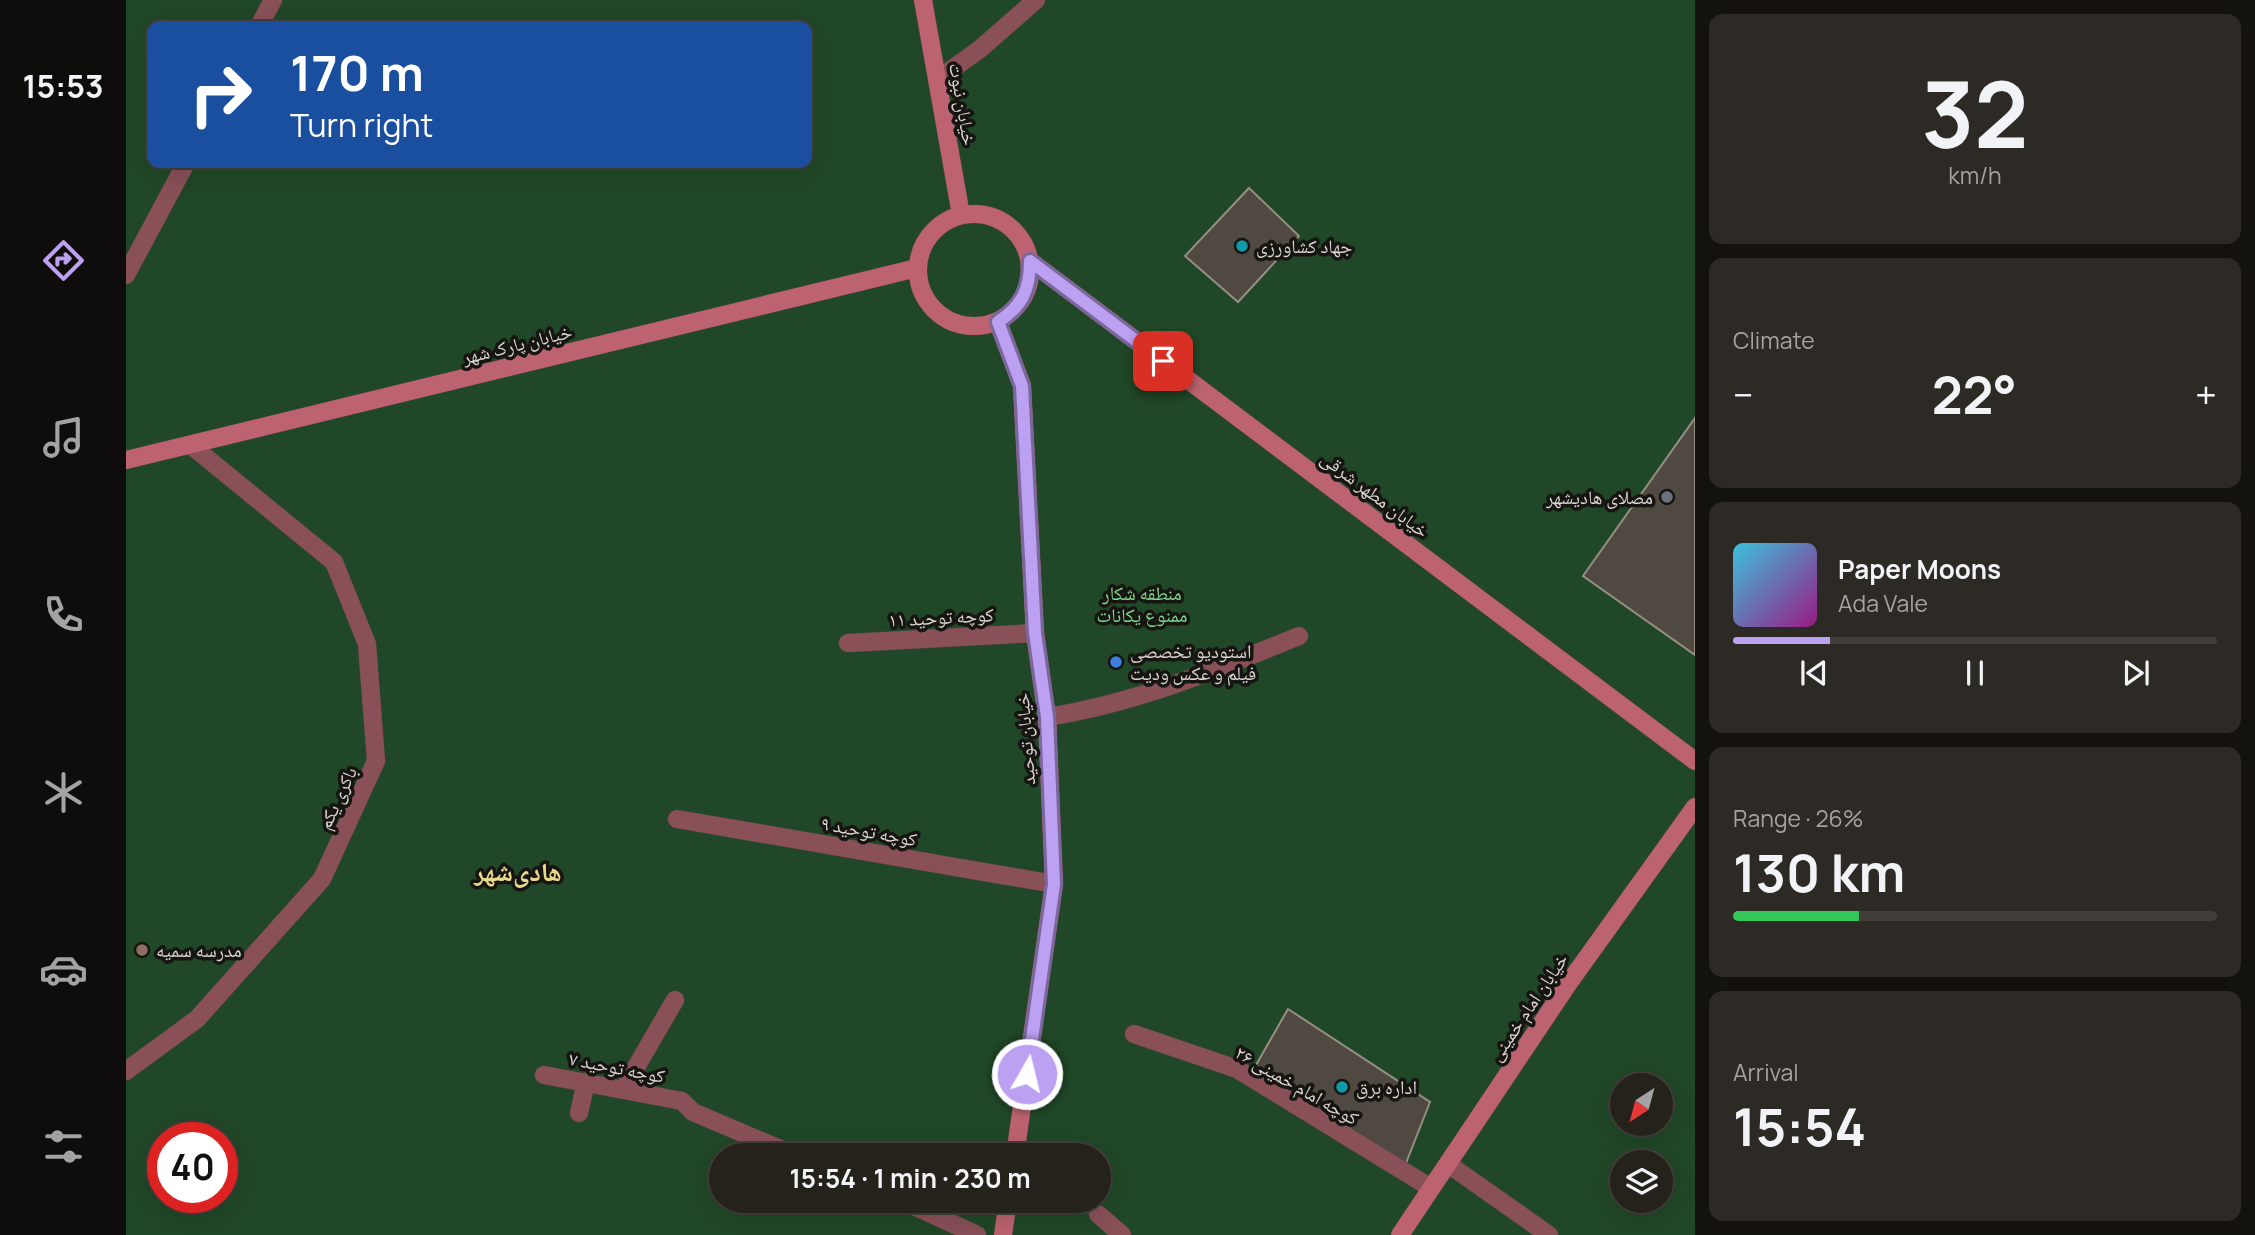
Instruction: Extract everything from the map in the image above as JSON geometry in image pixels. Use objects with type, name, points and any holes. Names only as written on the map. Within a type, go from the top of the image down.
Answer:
[{"type":"street","points":[[262,21],[273,0]]},
{"type":"street","name":"خیابان نبوت","points":[[923,0],[961,215]]},
{"type":"street","points":[[937,80],[980,49],[1036,0]]},
{"type":"street","points":[[126,275],[183,168]]},
{"type":"street","points":[[980,214],[998,219],[1013,229],[1024,243],[1030,261],[1030,280],[1024,297],[1013,312],[998,322],[970,327],[953,323],[938,314],[926,301],[917,268],[921,250],[930,234],[944,222],[961,215],[980,214]]},
{"type":"street","name":"خیابان مطهر شرقی","points":[[1030,261],[1695,761]]},
{"type":"street","name":"خیابان پارک شهر","points":[[126,460],[917,268]]},
{"type":"street","name":"خیابان توحید","points":[[998,322],[1022,386],[1035,633],[1047,717],[1054,884],[1017,1143]]},
{"type":"street","name":"باکری یکم","points":[[126,1071],[197,1019],[322,879],[376,761],[367,644],[334,562],[192,446]]},
{"type":"street","name":"کوچه توحید ۱۱","points":[[848,643],[1035,633]]},
{"type":"street","points":[[1047,717],[1096,709],[1187,682],[1299,636]]},
{"type":"street","name":"خیابان امام خمینی","points":[[1400,1235],[1568,984],[1695,807]]},
{"type":"street","name":"کوچه توحید ۹","points":[[677,819],[1054,884]]},
{"type":"street","points":[[624,1088],[675,1000]]},
{"type":"street","name":"کوچه امام خمینی ۲۶","points":[[1134,1034],[1237,1069],[1431,1188]]},
{"type":"street","name":"کوچه توحید ۷","points":[[544,1075],[682,1101],[693,1112],[766,1143]]},
{"type":"street","points":[[579,1114],[586,1082]]},
{"type":"street","points":[[1448,1164],[1549,1235]]},
{"type":"street","points":[[929,1213],[976,1235]]},
{"type":"street","points":[[1003,1235],[1006,1213]]},
{"type":"street","points":[[1098,1214],[1122,1235]]},
{"type":"green space","name":"منطقه شکار ممنوع یکانات","points":[[126,0],[1695,0],[1695,1235],[126,1235]]},
{"type":"building","name":"جهاد کشاورزی","points":[[1249,188],[1299,236],[1238,302],[1185,256]]},
{"type":"building","name":"مصلای هادیشهر","points":[[1695,418],[1695,655],[1583,576]]},
{"type":"building","name":"اداره برق","points":[[1288,1009],[1430,1102],[1406,1163],[1252,1072]]},
{"type":"place","name":"جهاد کشاورزی","points":[[1242,246]]},
{"type":"place","name":"مصلای هادیشهر","points":[[1667,497]]},
{"type":"place","name":"استودیو تخصصی فیلم و عکس ودیت","points":[[1116,662]]},
{"type":"place","name":"مدرسه سمیه","points":[[142,950]]},
{"type":"place","name":"اداره برق","points":[[1342,1087]]},
{"type":"district","name":"هادی‌شهر","points":[[518,872]]},
{"type":"route","points":[[1027,1074],[1054,884],[1047,717],[1035,633],[1022,386],[998,322],[1013,312],[1024,297],[1030,280],[1030,261],[1163,361]]}]
